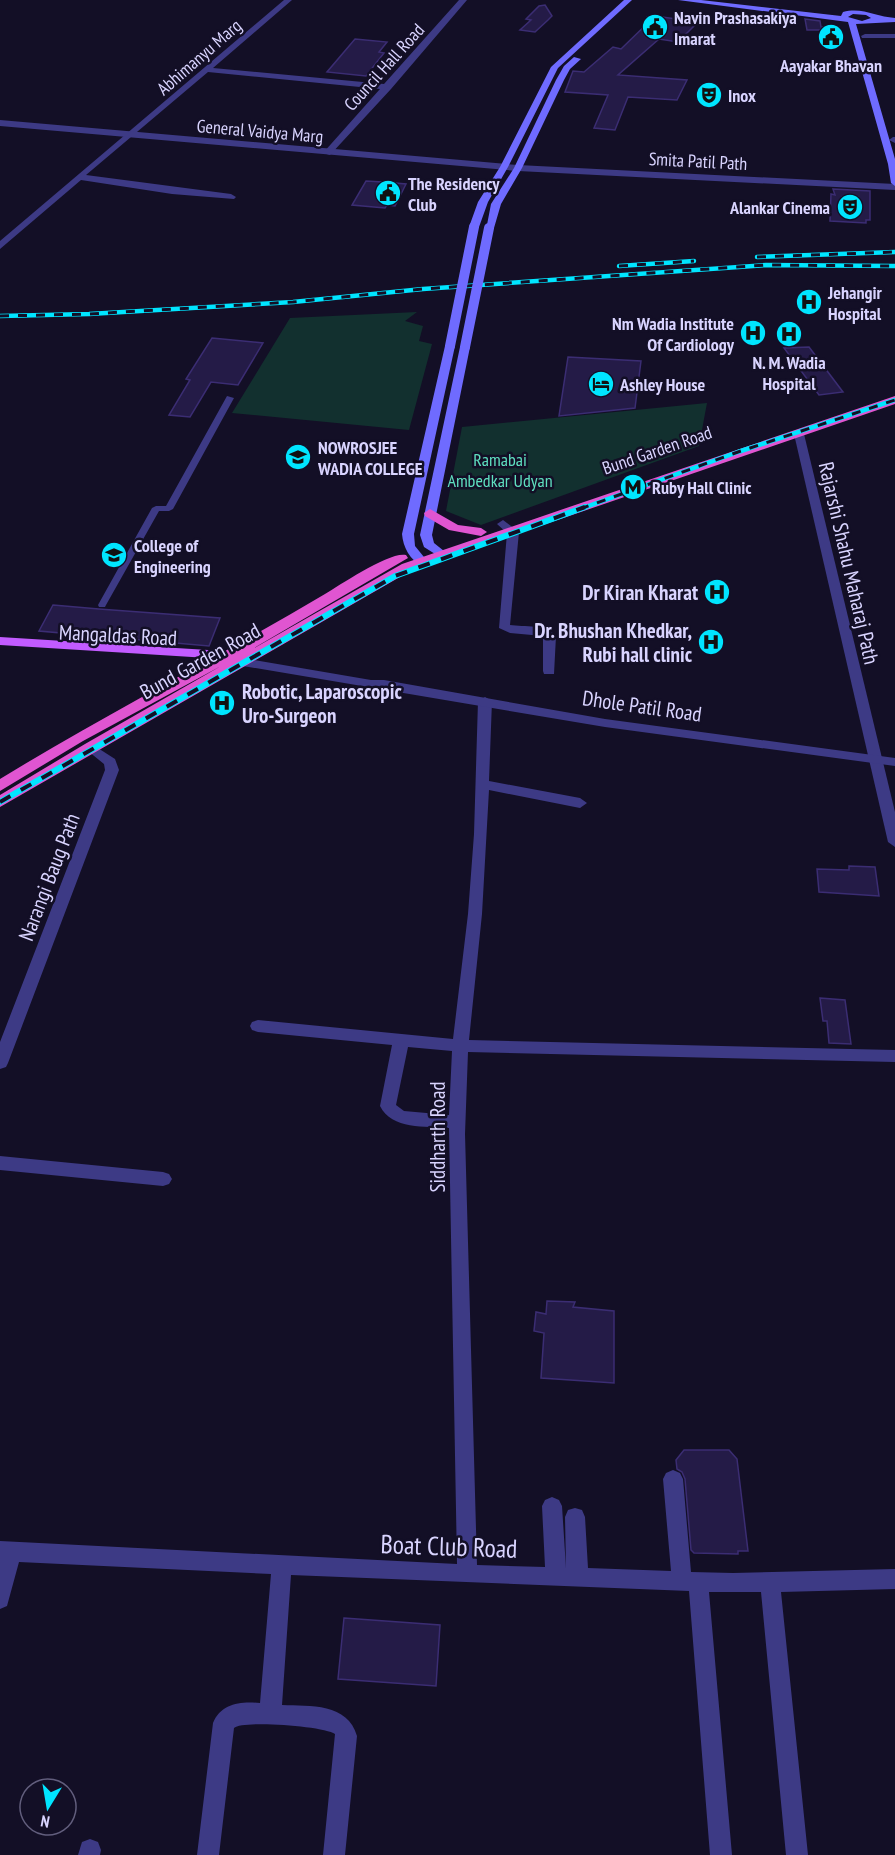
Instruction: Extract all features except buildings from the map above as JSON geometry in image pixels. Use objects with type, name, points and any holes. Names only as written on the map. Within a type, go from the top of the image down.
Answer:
[{"type":"highway","name":"Bund Garden Road","points":[[437,551],[481,532],[508,528],[895,390]]},
{"type":"highway","name":"Bund Garden Road","points":[[0,802],[237,659],[364,577],[397,560],[418,558],[799,434],[895,400]]},
{"type":"highway","points":[[430,513],[452,529],[481,532]]},
{"type":"highway","name":"Bund Garden Road","points":[[0,786],[78,738],[237,659]]},
{"type":"main road","points":[[418,558],[409,546],[408,534],[474,227],[483,202],[504,167],[555,67],[628,0]]},
{"type":"main road","points":[[682,0],[849,17],[862,12],[873,14],[877,19]]},
{"type":"main road","points":[[711,0],[849,17],[862,23],[877,19],[895,20]]},
{"type":"main road","points":[[437,551],[428,544],[426,535],[489,228],[496,204],[518,168],[567,68],[639,2]]},
{"type":"main road","points":[[849,17],[860,2],[862,12]]},
{"type":"main road","points":[[849,17],[892,164],[894,179]]},
{"type":"main road","points":[[862,23],[894,141]]},
{"type":"main road","name":"Mangaldas Road","points":[[0,641],[237,659]]},
{"type":"main road","name":"Mangaldas Road","points":[[0,649],[237,659]]},
{"type":"street","name":"Abhimanyu Marg","points":[[0,246],[288,0]]},
{"type":"street","name":"Council Hall Road","points":[[327,153],[463,0]]},
{"type":"street","points":[[865,36],[895,36]]},
{"type":"street","points":[[208,69],[387,87]]},
{"type":"street","name":"General Vaidya Marg","points":[[0,123],[518,168]]},
{"type":"street","name":"Smita Patil Path","points":[[518,168],[876,187],[894,179]]},
{"type":"street","points":[[80,177],[172,191],[231,196]]},
{"type":"street","points":[[102,605],[156,508],[169,509],[230,398]]},
{"type":"street","name":"Rajarshi Shahu Maharaj Path","points":[[799,434],[895,842]]},
{"type":"street","points":[[508,528],[504,625],[505,628],[510,629],[548,633],[550,636],[549,671]]},
{"type":"street","name":"Mangaldas Road","points":[[237,659],[371,684],[384,684]]},
{"type":"street","name":"Dhole Patil Road","points":[[384,684],[605,723],[895,762]]},
{"type":"street","name":"Siddharth Road","points":[[467,1574],[458,1122],[460,1046],[475,914],[485,701]]},
{"type":"street","name":"Narangi Baug Path","points":[[0,1063],[112,770],[110,762],[90,747]]},
{"type":"street","points":[[482,784],[580,803]]},
{"type":"street","points":[[258,1026],[460,1046],[895,1056]]},
{"type":"street","points":[[401,1040],[388,1106],[393,1113],[402,1117],[458,1122]]},
{"type":"street","points":[[0,1163],[163,1179]]},
{"type":"street","points":[[673,1479],[690,1581],[721,1855]]},
{"type":"street","points":[[552,1506],[556,1577]]},
{"type":"street","points":[[575,1517],[578,1578]]},
{"type":"street","points":[[0,1599],[6,1551]]},
{"type":"street","name":"Boat Club Road","points":[[6,1551],[578,1578],[770,1582],[895,1579]]},
{"type":"street","points":[[270,1715],[282,1565]]},
{"type":"street","points":[[770,1582],[797,1855]]},
{"type":"street","points":[[208,1855],[224,1723],[229,1716],[237,1713],[326,1719],[344,1727],[346,1736],[334,1855]]},
{"type":"green space","points":[[417,312],[405,321],[423,326],[419,341],[432,344],[409,430],[232,413],[290,318]]},
{"type":"green space","name":"Ramabai Ambedkar Udyan","points":[[707,403],[699,446],[481,525],[446,511],[462,427]]},
{"type":"railway","points":[[757,257],[895,252]]},
{"type":"railway","points":[[619,266],[694,261]]},
{"type":"railway","points":[[0,316],[89,314],[293,302],[423,289],[766,265],[895,266]]},
{"type":"railway","points":[[580,509],[738,452],[895,400]]},
{"type":"railway","points":[[0,802],[395,576],[585,507]]},
{"type":"place","name":"Navin Prashasakiya Imarat","points":[[655,27]]},
{"type":"place","name":"Aayakar Bhavan","points":[[831,37]]},
{"type":"place","name":"Inox","points":[[709,95]]},
{"type":"place","name":"The Residency Club","points":[[388,193]]},
{"type":"place","name":"Alankar Cinema","points":[[850,207]]},
{"type":"place","name":"Jehangir Hospital","points":[[809,302]]},
{"type":"place","name":"Nm Wadia Institute Of Cardiology","points":[[753,333]]},
{"type":"place","name":"N. M. Wadia Hospital","points":[[789,334]]},
{"type":"place","name":"Ashley House","points":[[601,384]]},
{"type":"place","name":"NOWROSJEE WADIA COLLEGE","points":[[298,457]]},
{"type":"place","name":"Ruby Hall Clinic","points":[[633,487]]},
{"type":"place","name":"College of Engineering","points":[[114,555]]},
{"type":"place","name":"Dr Kiran Kharat","points":[[717,592]]},
{"type":"place","name":"Dr. Bhushan Khedkar, Rubi hall clinic","points":[[711,642]]},
{"type":"place","name":"Robotic, Laparoscopic Uro-Surgeon","points":[[222,703]]}]
